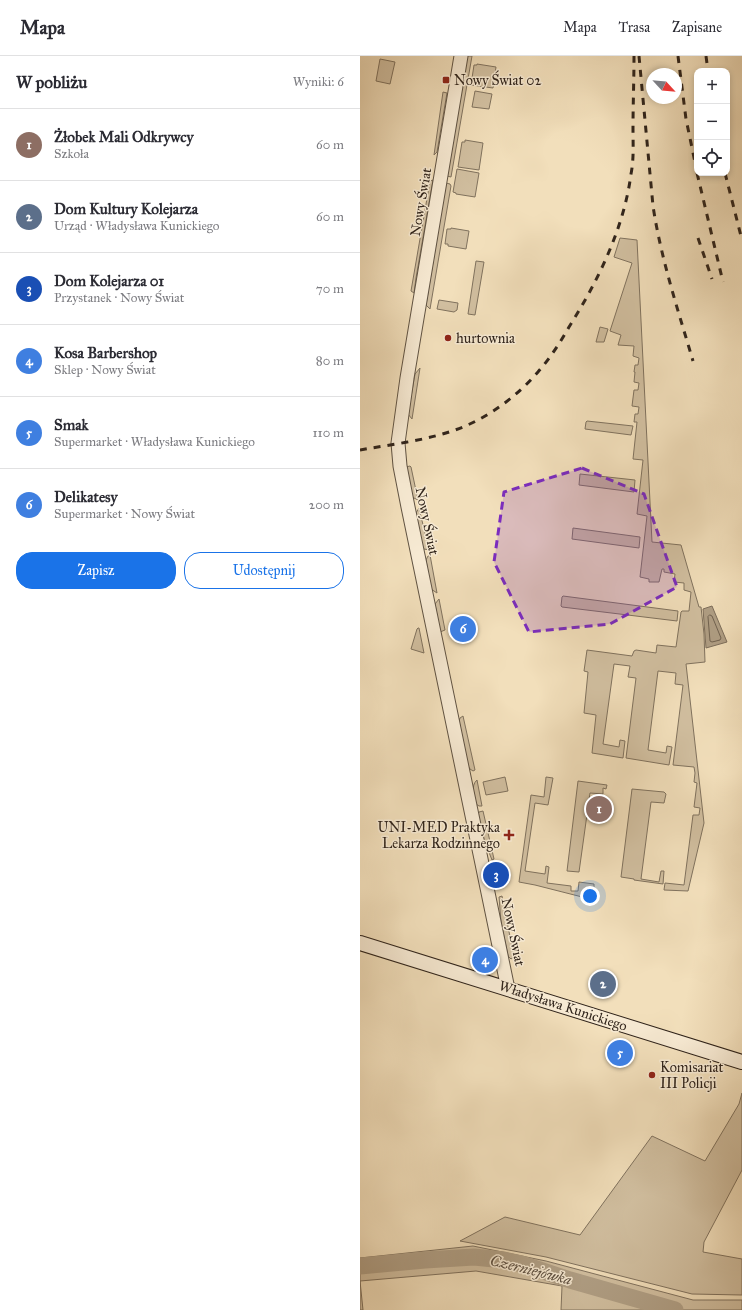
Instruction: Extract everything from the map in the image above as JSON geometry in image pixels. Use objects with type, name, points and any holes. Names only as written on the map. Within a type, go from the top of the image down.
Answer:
[{"type":"main road","name":"Władysława Kunickiego","points":[[360,943],[742,1062]]},
{"type":"street","name":"Nowy Świat","points":[[461,56],[407,378],[398,443],[400,466],[406,500],[508,988]]},
{"type":"highlighted area","points":[[582,468],[644,494],[677,587],[610,624],[529,632],[494,562],[504,492]]},
{"type":"shaded area","points":[[467,56],[472,56],[451,177],[447,176]]},
{"type":"shaded area","points":[[380,59],[395,62],[390,84],[376,81]]},
{"type":"shaded area","points":[[477,64],[496,67],[493,88],[471,85],[474,65]]},
{"type":"shaded area","points":[[475,91],[492,94],[489,109],[472,107]]},
{"type":"shaded area","points":[[443,92],[447,93],[437,152],[434,155]]},
{"type":"shaded area","points":[[465,140],[483,143],[479,170],[458,167],[462,142],[465,142]]},
{"type":"shaded area","points":[[457,169],[479,173],[475,197],[456,194],[453,192]]},
{"type":"shaded area","points":[[433,180],[414,293],[411,291],[430,181]]},
{"type":"shaded area","points":[[446,183],[450,184],[451,186],[430,309],[426,305]]},
{"type":"shaded area","points":[[451,228],[469,231],[466,249],[448,246],[448,244],[445,244],[447,229]]},
{"type":"shaded area","points":[[620,238],[637,240],[652,542],[681,545],[699,607],[701,607],[704,634],[705,662],[686,664],[704,823],[688,891],[664,890],[665,883],[684,885],[693,815],[699,815],[700,808],[694,807],[697,783],[694,782],[694,767],[673,765],[683,685],[675,684],[676,673],[658,671],[648,750],[666,753],[667,746],[672,747],[669,765],[626,758],[636,678],[628,677],[630,666],[614,664],[603,744],[619,747],[620,740],[625,741],[623,758],[592,753],[596,715],[584,713],[588,672],[584,671],[587,650],[632,656],[636,650],[656,653],[657,645],[676,647],[681,612],[689,611],[691,592],[684,590],[684,583],[674,582],[675,574],[664,572],[664,569],[662,569],[659,582],[649,582],[649,579],[640,577],[647,516],[637,514],[643,460],[633,459],[637,422],[634,422],[635,414],[638,414],[639,407],[632,406],[634,390],[638,390],[639,383],[634,382],[634,372],[635,365],[638,365],[639,358],[633,356],[634,346],[618,345],[621,335],[610,331],[632,263],[614,257]]},
{"type":"shaded area","points":[[476,261],[484,262],[475,315],[468,314]]},
{"type":"shaded area","points":[[439,300],[458,303],[457,310],[454,312],[437,309]]},
{"type":"shaded area","points":[[600,327],[608,329],[604,342],[596,342]]},
{"type":"shaded area","points":[[420,368],[412,419],[408,414],[415,374]]},
{"type":"shaded area","points":[[587,421],[633,426],[631,435],[585,429]]},
{"type":"shaded area","points":[[410,466],[418,500],[412,497],[406,467]]},
{"type":"shaded area","points":[[580,474],[635,480],[634,492],[579,485]]},
{"type":"shaded area","points":[[419,508],[429,550],[422,547],[416,513]]},
{"type":"shaded area","points":[[573,528],[640,537],[639,548],[572,539]]},
{"type":"shaded area","points":[[430,555],[437,593],[431,589],[426,560]]},
{"type":"shaded area","points":[[563,596],[678,611],[677,621],[562,607]]},
{"type":"shaded area","points":[[439,599],[445,630],[440,632],[435,604]]},
{"type":"shaded area","points":[[419,628],[424,653],[411,649]]},
{"type":"shaded area","points":[[463,716],[475,770],[473,771],[468,766],[459,721]]},
{"type":"shaded area","points":[[505,777],[508,791],[486,795],[483,782]]},
{"type":"shaded area","points":[[546,777],[553,778],[548,805],[535,803],[525,871],[545,874],[546,866],[549,867],[547,883],[571,886],[571,891],[578,891],[579,882],[594,884],[594,900],[519,882],[531,795],[544,797]]},
{"type":"shaded area","points":[[477,780],[482,806],[476,804],[474,794],[473,788]]},
{"type":"shaded area","points":[[578,781],[607,785],[606,789],[603,788],[603,794],[590,793],[579,872],[567,871]]},
{"type":"shaded area","points":[[632,789],[664,792],[666,794],[664,803],[651,802],[641,879],[659,882],[661,871],[664,871],[663,884],[621,877]]},
{"type":"shaded area","points":[[483,811],[494,859],[492,860],[483,837],[478,815],[479,812]]},
{"type":"shaded area","points":[[502,896],[514,957],[511,959],[508,956],[501,922],[499,897]]},
{"type":"shaded area","points":[[742,1093],[742,1170],[704,1242],[703,1252],[742,1259],[742,1295],[692,1294],[546,1257],[460,1241],[505,1217],[580,1235],[652,1136],[705,1161],[739,1104]]},
{"type":"shaded area","points":[[473,1246],[546,1261],[693,1300],[742,1300],[742,1310],[561,1310],[562,1286],[476,1271],[360,1281],[360,1258]]},
{"type":"shaded area","points":[[360,1281],[363,1310],[360,1310]]},
{"type":"water","points":[[712,606],[727,642],[706,648],[703,609]]},
{"type":"waterway","name":"Czerniejówka","points":[[360,1266],[474,1257],[504,1260],[522,1264],[570,1280],[675,1310]]},
{"type":"railway","points":[[360,450],[399,444],[438,435],[463,427],[484,417],[504,404],[522,389],[538,372],[555,350],[600,273],[616,234],[628,194],[633,163],[634,56]]},
{"type":"railway","points":[[639,56],[656,226],[670,284],[693,361]]},
{"type":"railway","points":[[678,56],[686,119],[694,158]]},
{"type":"railway","points":[[706,56],[708,68]]},
{"type":"railway","points":[[698,176],[723,282]]},
{"type":"railway","points":[[726,176],[742,240]]},
{"type":"railway","points":[[698,238],[712,279]]},
{"type":"place","name":"Nowy Świat 02","points":[[446,80]]},
{"type":"place","name":"hurtownia","points":[[448,338]]},
{"type":"place","name":"Delikatesy","points":[[463,629]]},
{"type":"place","name":"Żłobek Mali Odkrywcy","points":[[599,809]]},
{"type":"place","name":"UNI-MED Praktyka Lekarza Rodzinnego","points":[[509,835]]},
{"type":"place","name":"Dom Kolejarza 01","points":[[496,875]]},
{"type":"place","name":"Kosa Barbershop","points":[[485,960]]},
{"type":"place","name":"Dom Kultury Kolejarza","points":[[603,984]]},
{"type":"place","name":"Smak","points":[[620,1053]]},
{"type":"place","name":"Komisariat III Policji","points":[[652,1075]]}]
